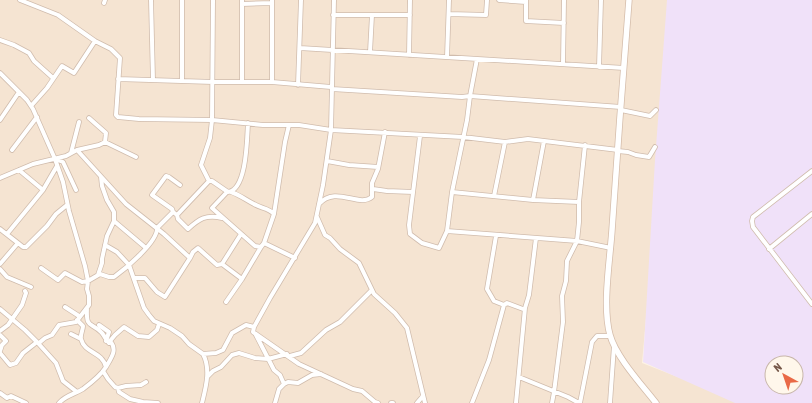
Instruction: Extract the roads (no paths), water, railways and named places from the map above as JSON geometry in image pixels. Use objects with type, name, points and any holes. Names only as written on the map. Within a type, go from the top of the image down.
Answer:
[{"type":"street","points":[[20,0],[58,15],[95,41],[111,49],[120,58],[116,115],[118,117],[299,125],[331,130],[385,132],[420,136],[463,137],[505,142],[528,139],[585,145],[628,152],[636,156],[649,157],[655,146]]},
{"type":"street","points":[[151,0],[153,80]]},
{"type":"street","points":[[182,0],[182,81]]},
{"type":"street","points":[[213,0],[212,120],[210,138],[201,165],[209,181],[212,181],[229,192],[241,196],[256,206],[271,211],[274,214]]},
{"type":"street","points":[[298,85],[301,0]]},
{"type":"street","points":[[284,384],[280,374],[274,370],[256,334],[253,332],[254,327],[270,298],[315,223],[317,216],[331,130],[334,0]]},
{"type":"street","points":[[409,55],[410,0]]},
{"type":"street","points":[[447,57],[450,0]]},
{"type":"street","points":[[449,14],[486,15],[487,0]]},
{"type":"street","points":[[499,0],[526,1],[526,21],[564,23]]},
{"type":"street","points":[[563,64],[564,0]]},
{"type":"street","points":[[599,67],[601,0]]},
{"type":"street","points":[[629,0],[607,319],[610,336],[614,345],[624,361],[656,403]]},
{"type":"street","points":[[242,82],[242,2],[272,2],[272,82]]},
{"type":"street","points":[[333,15],[410,15]]},
{"type":"street","points":[[370,52],[372,15]]},
{"type":"street","points":[[0,40],[29,53],[34,61],[53,78]]},
{"type":"street","points":[[31,106],[47,88],[62,66],[74,73],[95,41]]},
{"type":"street","points":[[300,48],[624,68]]},
{"type":"street","points":[[420,136],[409,213],[410,234],[422,243],[439,248],[447,231],[452,192],[467,120],[477,59]]},
{"type":"street","points":[[0,73],[31,106],[55,159],[65,189],[67,205],[81,251],[88,282],[87,289],[89,296],[87,318],[89,323],[114,345],[114,351],[103,371],[83,389],[69,395],[59,403]]},
{"type":"street","points":[[118,79],[272,82],[331,88],[462,97],[470,96],[621,108],[650,116],[656,110]]},
{"type":"street","points":[[0,120],[19,92]]},
{"type":"street","points":[[12,150],[37,117]]},
{"type":"street","points":[[89,118],[106,133],[105,142]]},
{"type":"street","points":[[71,153],[79,122]]},
{"type":"street","points":[[248,123],[244,169],[240,180],[212,208],[255,246],[263,245],[295,258]]},
{"type":"street","points":[[226,302],[263,245],[274,214],[289,125]]},
{"type":"street","points":[[318,204],[330,196],[367,200],[372,197],[372,183],[378,167],[385,132]]},
{"type":"street","points":[[533,200],[544,141]]},
{"type":"street","points":[[0,178],[77,150],[99,145],[105,142]]},
{"type":"street","points":[[105,142],[136,156]]},
{"type":"street","points":[[494,196],[505,142]]},
{"type":"street","points":[[552,403],[563,322],[562,296],[566,280],[567,261],[577,242],[579,202],[585,145]]},
{"type":"street","points":[[77,150],[126,204],[157,228],[190,258]]},
{"type":"street","points":[[55,159],[63,162],[76,190]]},
{"type":"street","points":[[327,161],[378,167]]},
{"type":"street","points":[[7,234],[43,190],[57,166]]},
{"type":"street","points":[[19,170],[43,190]]},
{"type":"street","points":[[811,302],[769,249],[754,227],[752,220],[753,217],[812,171]]},
{"type":"street","points":[[180,185],[166,176],[152,195],[172,208],[178,219],[188,229],[199,219],[207,217],[222,218]]},
{"type":"street","points":[[41,268],[58,280],[65,273],[82,282],[88,282],[98,275],[102,263],[106,236],[114,221],[114,212],[107,200],[102,186],[101,177]]},
{"type":"street","points":[[177,215],[209,181]]},
{"type":"street","points":[[373,189],[404,193],[413,192]]},
{"type":"street","points":[[452,192],[533,200],[579,202]]},
{"type":"street","points":[[0,229],[23,247],[26,247],[47,226],[56,214],[67,205]]},
{"type":"street","points":[[98,275],[100,274],[114,277],[129,265],[146,248],[157,232],[157,228],[173,212]]},
{"type":"street","points":[[769,249],[812,214]]},
{"type":"street","points":[[317,216],[325,235],[330,238],[340,249],[359,263],[374,294],[407,328],[425,403]]},
{"type":"street","points":[[114,221],[146,248]]},
{"type":"street","points":[[447,231],[577,242],[611,248]]},
{"type":"street","points":[[222,264],[241,234]]},
{"type":"street","points":[[496,236],[488,289],[494,301],[504,305],[508,303],[520,309],[526,308]]},
{"type":"street","points":[[516,403],[526,308],[536,238]]},
{"type":"street","points":[[0,264],[18,243]]},
{"type":"street","points":[[105,245],[116,252],[129,265],[144,308],[154,321],[170,328],[182,336],[189,344],[203,354],[208,376],[202,403]]},
{"type":"street","points":[[134,278],[145,278],[157,292],[165,297],[190,258],[192,252],[198,248],[217,265],[222,264],[242,279]]},
{"type":"street","points":[[0,269],[7,277],[31,287]]},
{"type":"street","points":[[208,376],[232,356],[239,353],[255,358],[268,359],[301,353],[326,330],[340,322],[372,290]]},
{"type":"street","points":[[0,331],[8,325],[22,305],[26,293],[24,291]]},
{"type":"street","points":[[472,403],[489,360],[504,305]]},
{"type":"street","points":[[65,307],[78,318],[83,326],[80,337],[85,346],[92,353],[98,354],[102,358],[106,367]]},
{"type":"street","points":[[0,335],[6,340],[2,345],[0,352],[10,365],[16,363],[23,353],[37,342],[39,343],[52,335],[59,325],[74,322],[88,308]]},
{"type":"street","points":[[0,309],[37,342],[56,363],[63,382],[77,392]]},
{"type":"street","points":[[99,324],[109,332],[108,341]]},
{"type":"street","points":[[108,341],[124,327],[138,336],[152,336],[157,330],[159,324]]},
{"type":"street","points":[[203,354],[216,353],[223,350],[232,333],[241,329],[246,324],[254,327]]},
{"type":"street","points":[[71,334],[81,339]]},
{"type":"street","points":[[256,334],[310,370],[323,374],[352,389],[362,391],[378,403]]},
{"type":"street","points":[[519,378],[580,403],[592,342],[597,336],[610,336]]},
{"type":"street","points":[[610,403],[614,345]]},
{"type":"street","points":[[0,363],[4,358]]},
{"type":"street","points":[[103,371],[111,383],[118,388],[119,392],[130,399],[158,403]]},
{"type":"street","points":[[275,403],[279,389],[284,384],[288,382],[298,383],[312,375],[323,374]]},
{"type":"street","points":[[118,388],[141,385],[146,382]]},
{"type":"street","points":[[0,393],[7,398],[11,396],[26,403]]},
{"type":"street","points":[[417,403],[423,396]]}]
